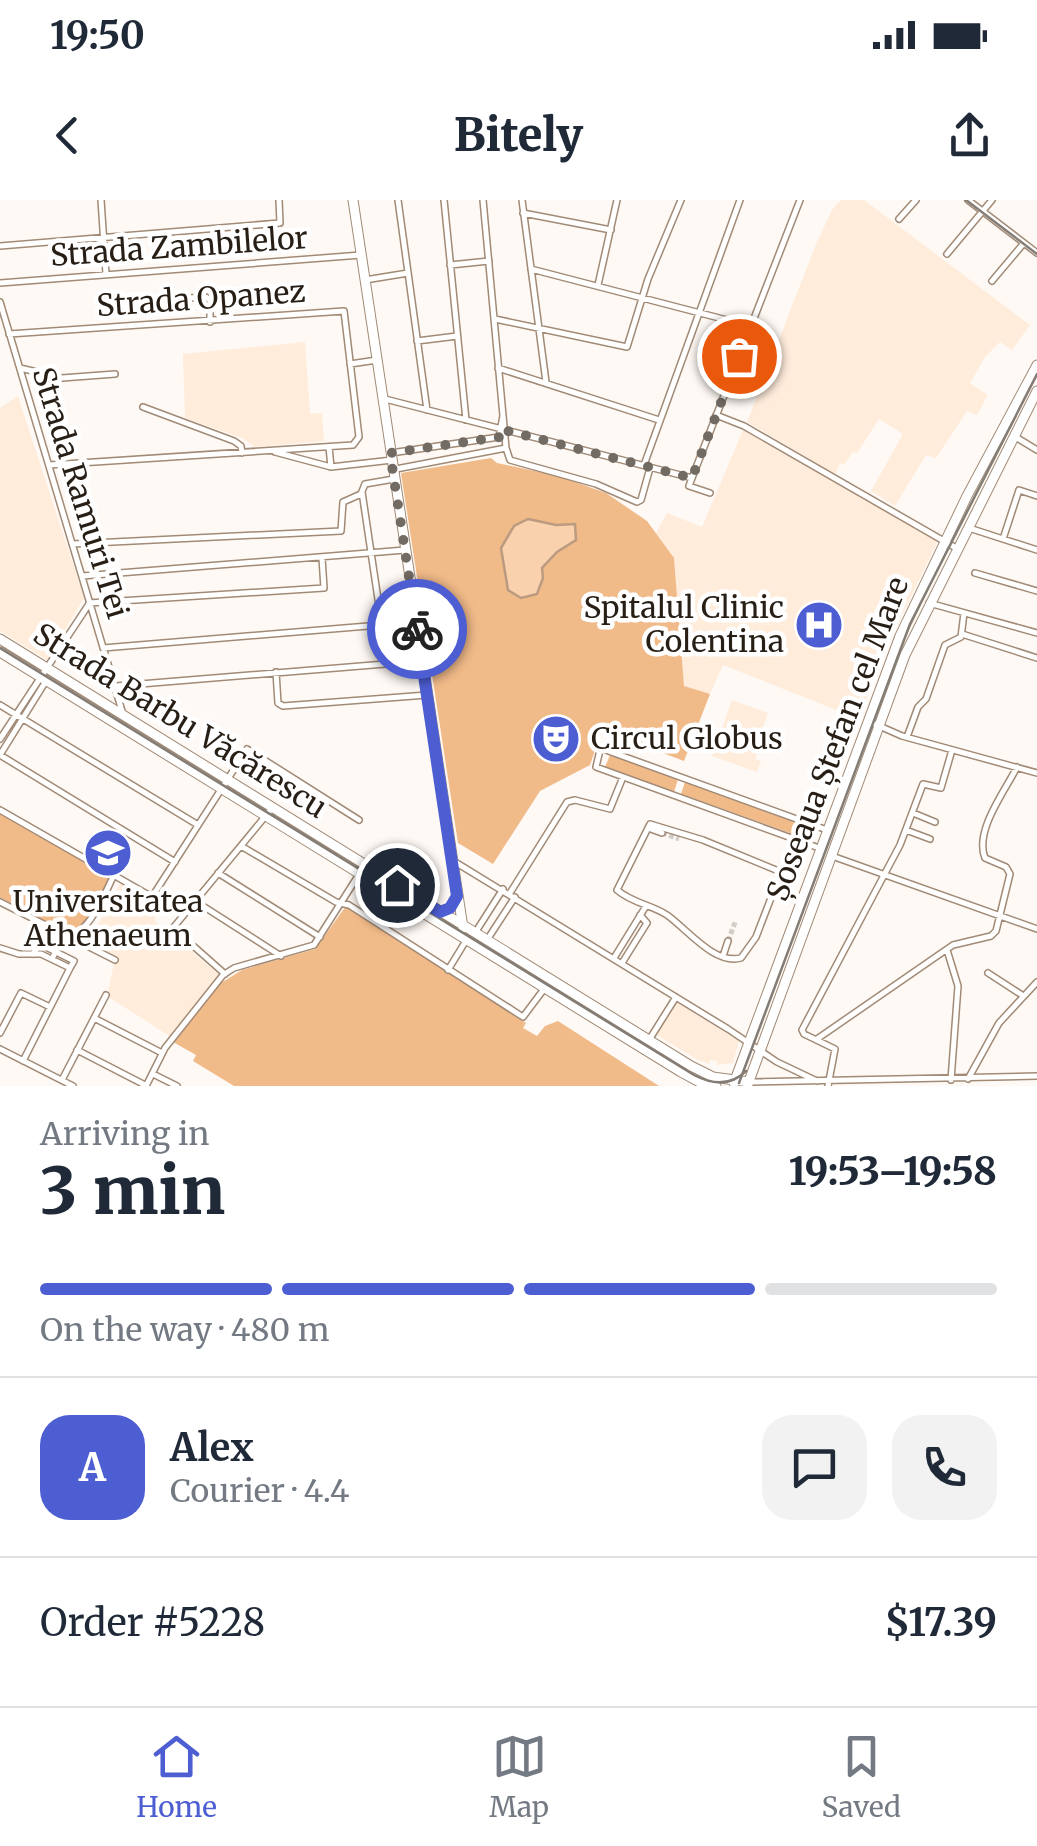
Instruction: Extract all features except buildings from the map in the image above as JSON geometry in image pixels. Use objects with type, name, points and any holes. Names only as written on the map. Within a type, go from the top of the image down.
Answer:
[{"type":"main road","points":[[353,200],[464,931]]},
{"type":"main road","name":"Șoseaua Ștefan cel Mare","points":[[734,1084],[866,720],[906,622],[1037,365]]},
{"type":"main road","name":"Șoseaua Ștefan cel Mare","points":[[748,1084],[877,727],[929,603],[1037,391]]},
{"type":"main road","name":"Strada Barbu Văcărescu","points":[[0,640],[45,675],[709,1086]]},
{"type":"main road","name":"Strada Barbu Văcărescu","points":[[0,652],[112,708],[224,784]]},
{"type":"main road","name":"Strada Barbu Văcărescu","points":[[362,869],[440,912],[464,931],[487,940],[547,983],[704,1074],[734,1084]]},
{"type":"main road","points":[[440,912],[450,908],[457,896]]},
{"type":"main road","points":[[724,1086],[748,1084]]},
{"type":"street","points":[[101,200],[106,274]]},
{"type":"street","points":[[0,246],[280,223],[279,200]]},
{"type":"street","points":[[398,200],[426,410]]},
{"type":"street","points":[[444,200],[466,420]]},
{"type":"street","points":[[484,200],[503,450]]},
{"type":"street","points":[[522,200],[546,382]]},
{"type":"street","points":[[598,285],[617,200]]},
{"type":"street","points":[[494,319],[625,348],[681,200]]},
{"type":"street","points":[[503,430],[503,450],[516,464],[596,484],[636,502],[640,500],[659,420],[740,200]]},
{"type":"street","points":[[710,493],[689,486],[800,200]]},
{"type":"street","points":[[899,219],[916,200]]},
{"type":"street","points":[[968,200],[1037,253]]},
{"type":"street","points":[[947,254],[992,200]]},
{"type":"street","points":[[523,212],[611,230]]},
{"type":"street","points":[[992,281],[1024,243]]},
{"type":"street","name":"Strada Zambilelor","points":[[0,283],[361,255]]},
{"type":"street","points":[[450,265],[489,261]]},
{"type":"street","points":[[530,269],[750,326]]},
{"type":"street","points":[[365,280],[408,273]]},
{"type":"street","points":[[156,300],[206,297],[210,300],[210,322]]},
{"type":"street","name":"Strada Ramuri Tei","points":[[0,302],[125,716]]},
{"type":"street","name":"Strada Opanez","points":[[10,334],[344,312],[358,442],[329,447]]},
{"type":"street","points":[[417,341],[458,336]]},
{"type":"street","points":[[350,364],[376,360]]},
{"type":"street","points":[[20,368],[62,378],[116,374]]},
{"type":"street","points":[[498,368],[659,420]]},
{"type":"street","points":[[382,399],[692,478]]},
{"type":"street","points":[[143,407],[234,441],[241,446],[242,453]]},
{"type":"street","points":[[716,415],[744,426],[956,548]]},
{"type":"street","points":[[1013,435],[1037,450]]},
{"type":"street","points":[[382,626],[362,492],[365,484],[392,466],[500,437]]},
{"type":"street","points":[[49,464],[329,447],[331,466]]},
{"type":"street","points":[[272,452],[331,466],[392,466],[503,450]]},
{"type":"street","points":[[1002,539],[1019,490],[1037,496]]},
{"type":"street","points":[[72,544],[341,531],[342,504],[362,492]]},
{"type":"street","points":[[966,528],[1037,550]]},
{"type":"street","points":[[82,576],[405,550]]},
{"type":"street","points":[[174,862],[0,755],[89,604],[324,588],[322,558]]},
{"type":"street","points":[[975,573],[1037,590]]},
{"type":"street","points":[[929,603],[1037,633]]},
{"type":"street","points":[[907,737],[918,707],[926,699],[945,644],[957,642],[962,634],[964,613]]},
{"type":"street","points":[[78,618],[91,618],[96,624]]},
{"type":"street","points":[[104,648],[416,622]]},
{"type":"street","points":[[962,634],[1037,658]]},
{"type":"street","points":[[115,686],[422,661]]},
{"type":"street","points":[[276,672],[282,706],[427,695]]},
{"type":"street","points":[[0,739],[45,675]]},
{"type":"street","points":[[112,708],[118,697]]},
{"type":"street","points":[[0,704],[198,826]]},
{"type":"street","points":[[866,720],[907,737],[1037,772]]},
{"type":"street","points":[[0,810],[152,897],[247,749],[360,820]]},
{"type":"street","points":[[820,848],[596,767],[601,749],[827,830]]},
{"type":"street","points":[[828,1083],[836,1051],[802,1030],[885,874],[923,784],[941,788],[952,750]]},
{"type":"street","points":[[817,1038],[946,950],[991,936],[1002,917],[1010,874],[1006,867],[985,858],[982,845],[985,829],[1016,767]]},
{"type":"street","points":[[487,940],[567,802],[575,800],[610,809],[624,778]]},
{"type":"street","points":[[225,974],[173,928],[270,811]]},
{"type":"street","points":[[912,813],[935,822]]},
{"type":"street","points":[[650,824],[703,840],[781,872],[750,946],[738,959],[722,956],[683,931],[667,915],[620,893],[617,887],[648,828],[650,824]]},
{"type":"street","points":[[648,828],[662,833]]},
{"type":"street","points":[[906,830],[930,839]]},
{"type":"street","points":[[241,846],[348,905],[523,1017],[547,983]]},
{"type":"street","points":[[830,856],[1037,929]]},
{"type":"street","points":[[452,862],[512,895],[780,1064],[818,1081],[956,1082],[1037,1076]]},
{"type":"street","points":[[77,1050],[146,1086],[162,1053],[225,974],[311,947],[362,869]]},
{"type":"street","points":[[218,873],[320,937]]},
{"type":"street","points":[[52,959],[62,939],[72,938],[91,917],[114,875]]},
{"type":"street","points":[[448,970],[464,931],[502,889]]},
{"type":"street","points":[[195,901],[282,956]]},
{"type":"street","points":[[0,902],[115,960]]},
{"type":"street","points":[[614,958],[646,906]]},
{"type":"street","points":[[622,963],[647,923],[640,915]]},
{"type":"street","points":[[722,956],[728,941]]},
{"type":"street","points":[[24,1060],[74,960],[38,945],[33,954]]},
{"type":"street","points":[[946,950],[958,986],[956,1082]]},
{"type":"street","points":[[1,951],[33,954],[70,968]]},
{"type":"street","points":[[988,973],[1022,995]]},
{"type":"street","points":[[968,1080],[992,1032],[1037,982]]},
{"type":"street","points":[[0,1033],[21,993],[50,1007]]},
{"type":"street","points":[[52,1086],[77,1050],[106,995]]},
{"type":"street","points":[[649,1040],[676,996]]},
{"type":"street","points":[[94,1018],[162,1053]]},
{"type":"street","points":[[0,1048],[73,1086]]},
{"type":"street","points":[[152,1073],[177,1086]]},
{"type":"street","points":[[990,1079],[996,1086]]},
{"type":"street","points":[[748,1084],[818,1081]]},
{"type":"shaded area","points":[[841,200],[864,200],[1030,325],[1012,350],[1000,342],[985,357],[970,383],[988,395],[977,415],[967,411],[936,458],[926,455],[895,506],[871,491],[903,434],[879,419],[857,453],[853,452],[844,465],[840,463],[835,474],[747,422],[816,244]]},
{"type":"shaded area","points":[[305,342],[310,414],[322,413],[324,441],[255,447],[242,438],[185,418],[183,354]]},
{"type":"shaded area","points":[[18,396],[84,598],[47,660],[0,631],[0,408]]},
{"type":"shaded area","name":"Spitalul Clinic Colentina","points":[[743,430],[938,540],[881,659],[859,719],[723,665],[710,694],[684,687],[674,558],[656,533],[667,513],[702,527]]},
{"type":"shaded area","points":[[491,458],[497,463],[558,476],[606,493],[647,521],[674,558],[684,686],[710,694],[684,761],[602,730],[590,765],[540,791],[493,864],[458,843],[401,473]]},
{"type":"shaded area","points":[[528,519],[556,525],[575,524],[576,540],[542,568],[537,594],[521,598],[508,590],[501,548],[514,526]]},
{"type":"shaded area","points":[[732,700],[768,713],[763,727],[767,729],[755,759],[761,761],[757,772],[712,756]]},
{"type":"shaded area","points":[[610,755],[678,779],[674,792],[605,767]]},
{"type":"shaded area","points":[[685,782],[805,825],[801,837],[681,794]]},
{"type":"shaded area","points":[[0,813],[111,876],[85,922],[71,935],[0,898]]},
{"type":"shaded area","points":[[121,882],[157,903],[155,921],[221,976],[171,1037],[107,996],[115,958],[88,943]]},
{"type":"shaded area","points":[[346,906],[526,1023],[523,1028],[537,1036],[545,1026],[558,1021],[659,1086],[234,1086],[193,1061],[196,1055],[173,1042],[221,983],[242,970],[315,949]]},
{"type":"shaded area","points":[[676,1002],[739,1041],[733,1063],[717,1065],[717,1061],[710,1060],[709,1064],[698,1060],[655,1034]]},
{"type":"tunnel","points":[[662,833],[679,839]]},
{"type":"tunnel","points":[[728,941],[736,920]]},
{"type":"tram line","points":[[966,200],[1037,254]]},
{"type":"tram line","points":[[739,1083],[910,624],[1037,374]]},
{"type":"tram line","points":[[0,648],[694,1075],[721,1082],[746,1071]]},
{"type":"way so far","points":[[417,629],[390,453],[500,437],[500,429],[692,478],[739,356]]},
{"type":"place","name":"Spitalul Clinic Colentina","points":[[819,625]]},
{"type":"place","name":"Circul Globus","points":[[556,739]]},
{"type":"place","name":"Universitatea Athenaeum","points":[[108,853]]},
{"type":"route","points":[[397,885],[440,912],[450,908],[457,896],[417,629]]}]
